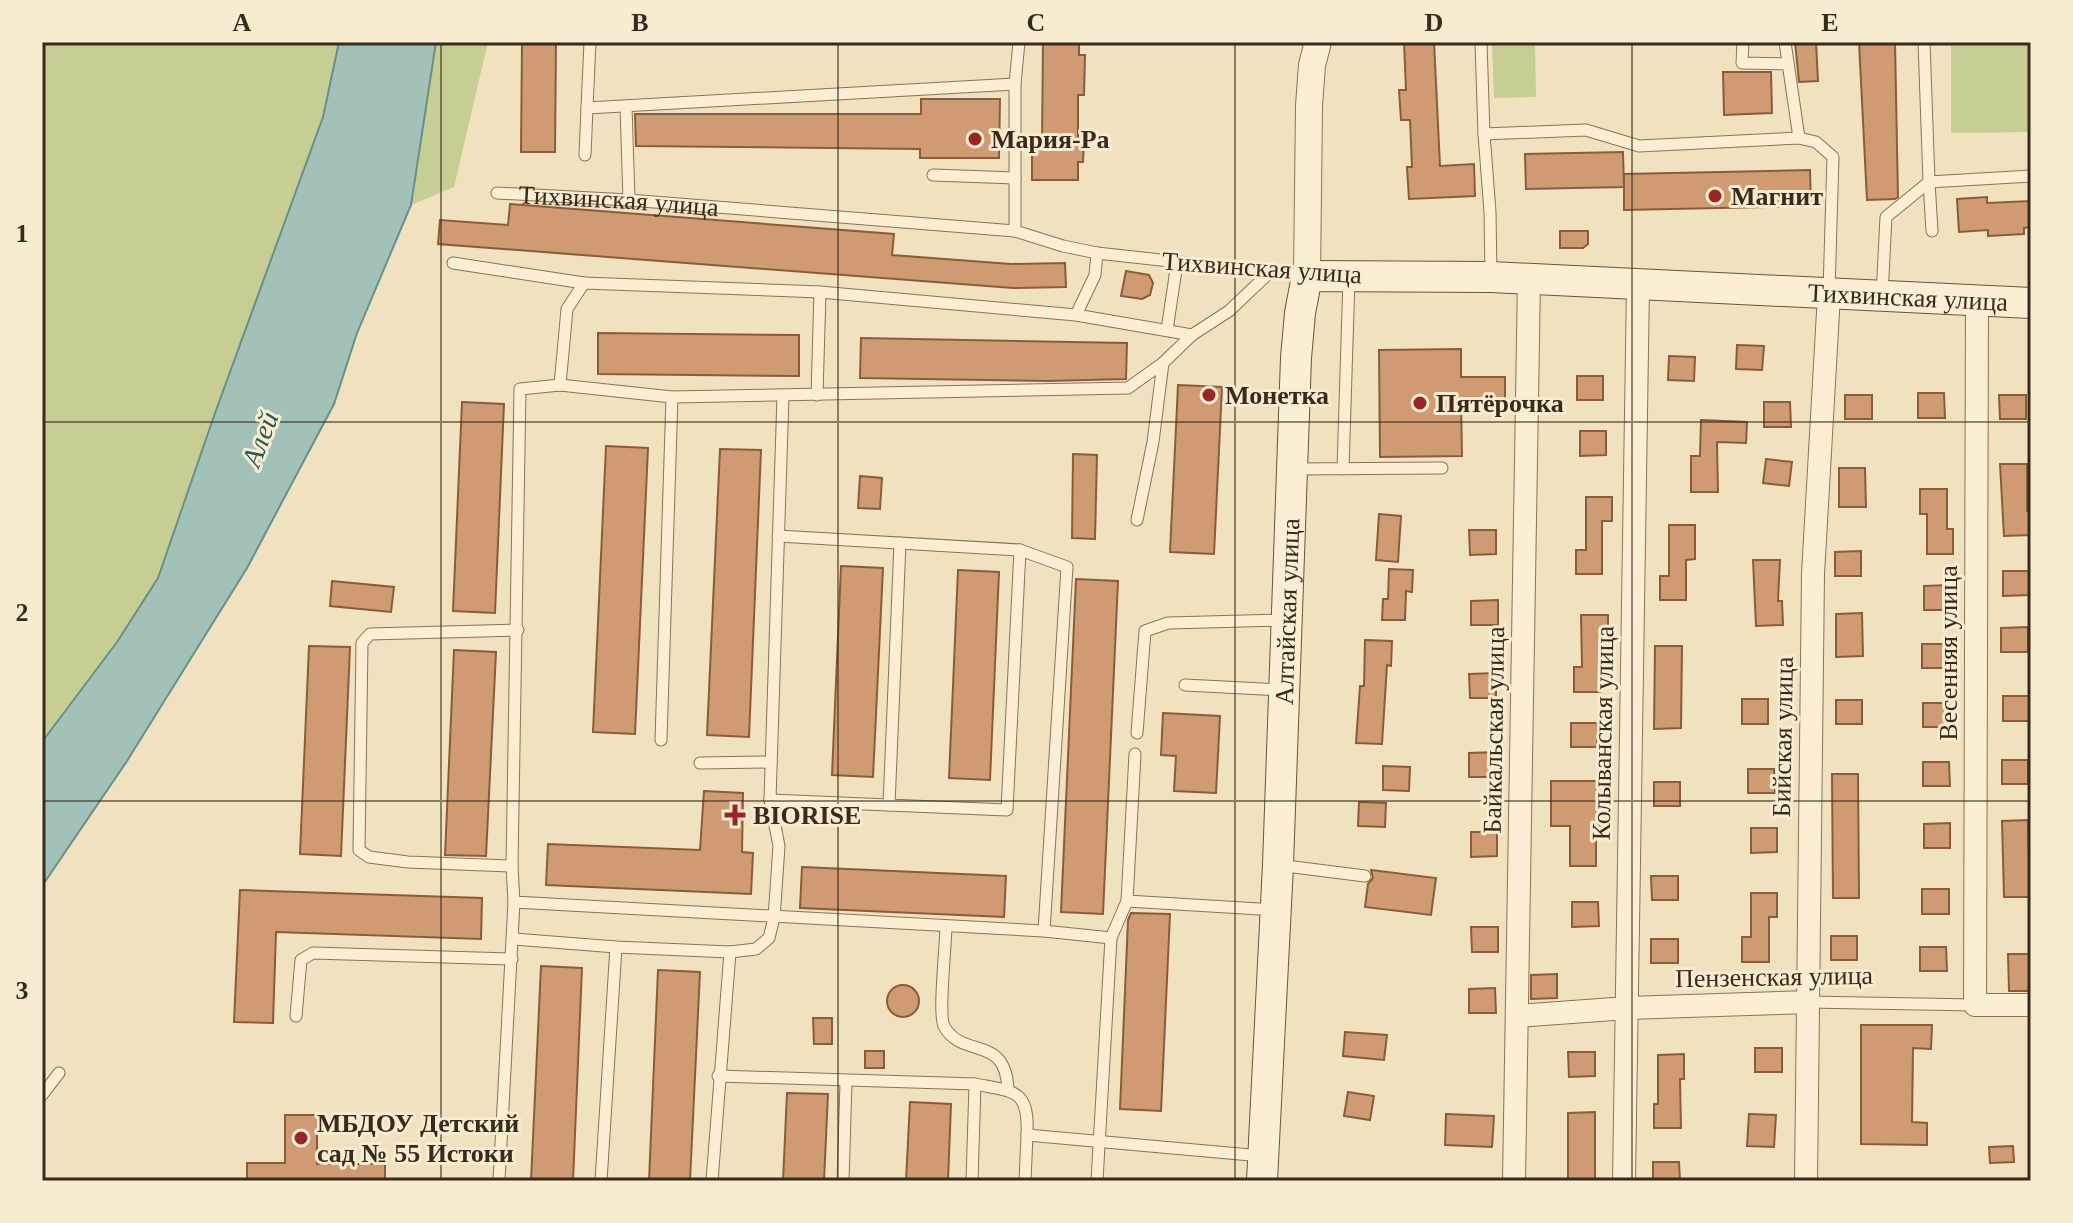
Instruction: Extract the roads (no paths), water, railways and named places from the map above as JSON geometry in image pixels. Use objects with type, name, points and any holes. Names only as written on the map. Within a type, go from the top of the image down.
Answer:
[{"type":"main road","name":"Тихвинская улица","points":[[1307,276],[1491,277],[2031,303]]},
{"type":"main road","name":"Алтайская улица","points":[[1262,1169],[1278,865],[1296,358],[1307,276]]},
{"type":"street","name":"Алтайская улица","points":[[1307,276],[1309,106],[1312,65],[1318,42]]},
{"type":"street","name":"Байкальская улица","points":[[1514,1181],[1529,279]]},
{"type":"street","name":"Колыванская улица","points":[[1624,1181],[1638,286]]},
{"type":"street","name":"Бийская улица","points":[[1806,1181],[1813,574],[1829,295]]},
{"type":"street","name":"Весенняя улица","points":[[1975,1005],[1977,300]]},
{"type":"street","name":"Пензенская улица","points":[[1518,1016],[1627,1008],[1808,1002]]},
{"type":"street","name":"Пензенская улица","points":[[1975,1005],[2031,1005]]},
{"type":"lane","points":[[585,155],[590,42]]},
{"type":"lane","points":[[1015,231],[1015,84],[1019,42]]},
{"type":"lane","points":[[1481,42],[1491,277]]},
{"type":"lane","points":[[1743,42],[1742,63],[1788,64]]},
{"type":"lane","points":[[1785,42],[1799,138]]},
{"type":"lane","points":[[1924,42],[1932,231]]},
{"type":"lane","points":[[587,108],[1015,84]]},
{"type":"lane","points":[[626,106],[629,200]]},
{"type":"lane","points":[[1484,134],[1586,130],[1639,146],[1799,138],[1816,142],[1833,157],[1829,295]]},
{"type":"lane","points":[[933,175],[1015,178]]},
{"type":"lane","points":[[1882,296],[1886,217],[1929,182],[2031,176]]},
{"type":"lane","name":"Тихвинская улица","points":[[497,193],[629,200],[1015,231],[1097,253],[1307,276]]},
{"type":"lane","points":[[1076,315],[1095,275],[1097,253]]},
{"type":"lane","points":[[453,263],[584,283],[820,292],[1076,315],[1192,335]]},
{"type":"lane","points":[[1167,330],[1177,263]]},
{"type":"lane","points":[[499,1181],[514,939],[512,866],[520,389],[560,385],[672,397],[1128,388],[1163,363],[1192,335],[1229,311],[1269,273]]},
{"type":"lane","points":[[1343,469],[1349,276]]},
{"type":"lane","points":[[560,385],[567,309],[584,283]]},
{"type":"lane","points":[[817,395],[820,292]]},
{"type":"lane","points":[[1137,520],[1153,442],[1163,363]]},
{"type":"lane","points":[[514,939],[730,952],[756,949],[769,938],[774,918],[779,846],[770,800],[783,396]]},
{"type":"lane","points":[[661,740],[672,397]]},
{"type":"lane","points":[[1294,469],[1442,468]]},
{"type":"lane","points":[[778,536],[1020,550],[1067,567],[1044,931]]},
{"type":"lane","points":[[889,805],[900,543]]},
{"type":"lane","points":[[770,800],[1007,810],[1020,550]]},
{"type":"lane","points":[[1137,733],[1145,631],[1168,623],[1286,619]]},
{"type":"lane","points":[[512,866],[408,862],[369,857],[359,850],[362,643],[370,634],[518,630]]},
{"type":"lane","points":[[1185,685],[1283,690]]},
{"type":"lane","points":[[1097,1181],[1111,938],[1127,901],[1135,754]]},
{"type":"lane","points":[[700,763],[771,762]]},
{"type":"lane","points":[[1278,865],[1365,876]]},
{"type":"lane","points":[[1127,901],[1275,910]]},
{"type":"lane","points":[[514,902],[1044,931],[1111,938]]},
{"type":"lane","points":[[946,926],[942,1023],[953,1037],[1003,1061],[1008,1074],[1008,1090]]},
{"type":"lane","points":[[601,1181],[616,947]]},
{"type":"lane","points":[[712,1181],[730,952]]},
{"type":"lane","points":[[296,1016],[301,960],[313,953],[512,959]]},
{"type":"lane","name":"Пензенская улица","points":[[1808,1002],[1975,1005]]},
{"type":"lane","points":[[42,1095],[59,1073]]},
{"type":"lane","points":[[718,1076],[975,1084],[1014,1092],[1024,1101],[1028,1112],[1025,1181]]},
{"type":"lane","points":[[843,1181],[846,1082]]},
{"type":"lane","points":[[972,1181],[975,1084]]},
{"type":"lane","points":[[1027,1135],[1262,1169]]},
{"type":"water","name":"Алей","points":[[339,42],[436,42],[411,205],[357,333],[334,404],[247,568],[127,761],[42,886],[42,742],[117,642],[158,578],[323,117]]},
{"type":"place","name":"Мария-Ра","points":[[975,139]]},
{"type":"place","name":"Магнит","points":[[1715,196]]},
{"type":"place","name":"Монетка","points":[[1209,395]]},
{"type":"place","name":"Пятёрочка","points":[[1420,403]]},
{"type":"place","name":"BIORISE","points":[[735,815]]},
{"type":"place","name":"МБДОУ Детский сад № 55 Истоки","points":[[301,1138]]}]
